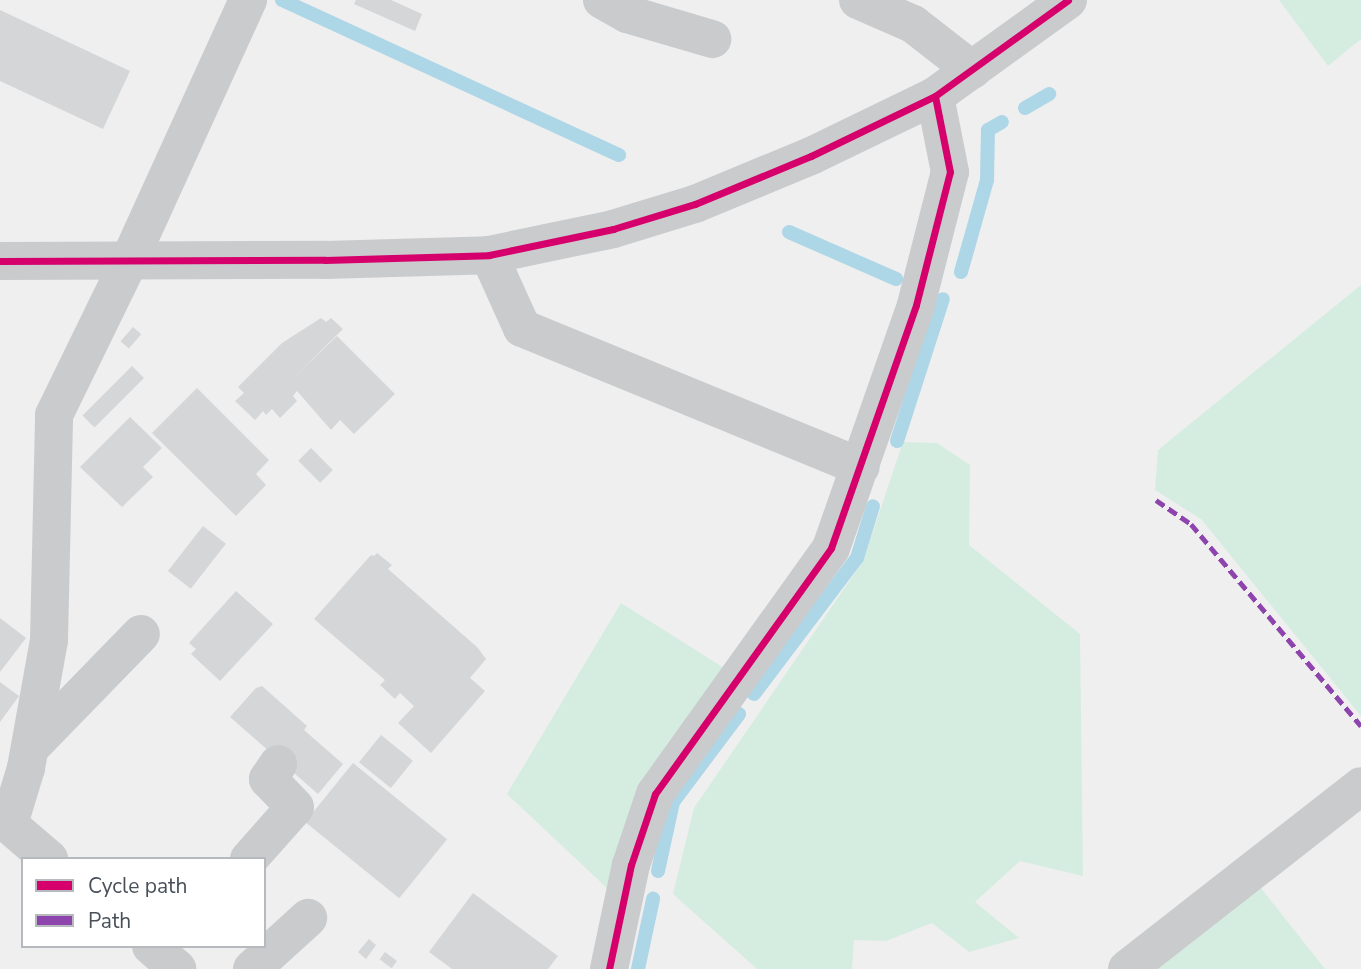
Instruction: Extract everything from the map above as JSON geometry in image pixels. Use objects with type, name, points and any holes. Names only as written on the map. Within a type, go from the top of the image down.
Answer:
[{"type":"street","points":[[48,857],[4,820],[30,748],[49,640],[54,415],[130,259],[248,0]]},
{"type":"street","points":[[602,0],[627,15],[712,39]]},
{"type":"street","points":[[858,0],[913,24],[972,70]]},
{"type":"street","points":[[0,261],[325,260],[489,255],[613,229],[695,204],[811,156],[935,96],[1068,0]]},
{"type":"street","points":[[609,969],[631,864],[655,794],[831,548],[916,305],[950,172],[935,96]]},
{"type":"street","points":[[489,255],[522,328],[861,467]]},
{"type":"street","points":[[30,748],[141,634]]},
{"type":"street","points":[[251,857],[295,807],[268,779],[278,764]]},
{"type":"street","points":[[1127,969],[1361,786]]},
{"type":"street","points":[[252,969],[308,918]]},
{"type":"green space","points":[[1279,0],[1361,0],[1361,39],[1328,66]]},
{"type":"green space","points":[[1361,285],[1361,716],[1201,519],[1155,490],[1158,450]]},
{"type":"green space","points":[[903,442],[937,443],[970,465],[969,545],[1080,634],[1083,876],[1020,861],[975,902],[1019,938],[969,952],[932,923],[886,941],[854,940],[852,969],[757,969],[673,894],[694,808],[863,561]]},
{"type":"green space","points":[[621,603],[724,668],[609,890],[507,794]]},
{"type":"green space","points":[[1260,887],[1325,969],[1156,969]]},
{"type":"building","points":[[356,0],[391,0],[422,14],[415,31],[354,4]]},
{"type":"building","points":[[0,10],[130,71],[103,129],[0,81]]},
{"type":"building","points":[[321,318],[326,322],[331,318],[343,329],[288,383],[337,336],[395,394],[354,434],[340,420],[331,430],[297,391],[293,396],[297,401],[280,418],[272,409],[266,415],[263,411],[255,420],[235,401],[244,393],[238,387],[282,343]]},
{"type":"building","points":[[133,327],[141,334],[129,349],[121,341]]},
{"type":"building","points":[[132,366],[144,378],[95,428],[83,415]]},
{"type":"building","points":[[197,388],[269,460],[256,474],[266,485],[236,516],[152,433]]},
{"type":"building","points":[[130,417],[162,448],[143,467],[153,477],[122,507],[80,467]]},
{"type":"building","points":[[311,448],[333,470],[320,483],[298,461]]},
{"type":"building","points":[[203,526],[226,544],[191,589],[168,571]]},
{"type":"building","points":[[377,553],[392,565],[388,569],[477,647],[486,659],[470,678],[485,691],[431,753],[398,723],[414,706],[400,693],[395,699],[380,685],[385,680],[314,619],[371,555]]},
{"type":"building","points":[[236,591],[273,624],[220,681],[191,654],[196,649],[189,643]]},
{"type":"building","points":[[0,618],[26,638],[0,672]]},
{"type":"building","points":[[0,682],[19,696],[0,722]]},
{"type":"building","points":[[262,686],[307,726],[304,730],[343,764],[318,794],[230,717],[256,688]]},
{"type":"building","points":[[381,735],[413,761],[391,788],[359,762]]},
{"type":"building","points":[[353,763],[447,839],[399,898],[305,822]]},
{"type":"building","points":[[473,893],[558,956],[548,969],[452,969],[429,952]]},
{"type":"building","points":[[369,939],[376,945],[366,959],[358,952]]},
{"type":"building","points":[[385,952],[397,961],[392,968],[380,959]]},
{"type":"waterway","points":[[282,0],[619,155]]},
{"type":"waterway","points":[[1025,108],[1049,94]]},
{"type":"waterway","points":[[961,272],[987,180],[988,130],[1002,122]]},
{"type":"waterway","points":[[789,232],[896,279]]},
{"type":"waterway","points":[[897,441],[943,299]]},
{"type":"waterway","points":[[754,694],[857,558],[873,506]]},
{"type":"waterway","points":[[658,871],[673,802],[739,714]]},
{"type":"waterway","points":[[638,969],[653,899]]},
{"type":"marked path","points":[[1156,500],[1191,524],[1361,726]]},
{"type":"cycle path","points":[[0,261],[325,260],[489,255],[613,229],[695,204],[811,156],[935,96],[1068,0]]},
{"type":"cycle path","points":[[609,969],[631,865],[655,794],[831,548],[916,305],[950,172],[935,96]]}]
